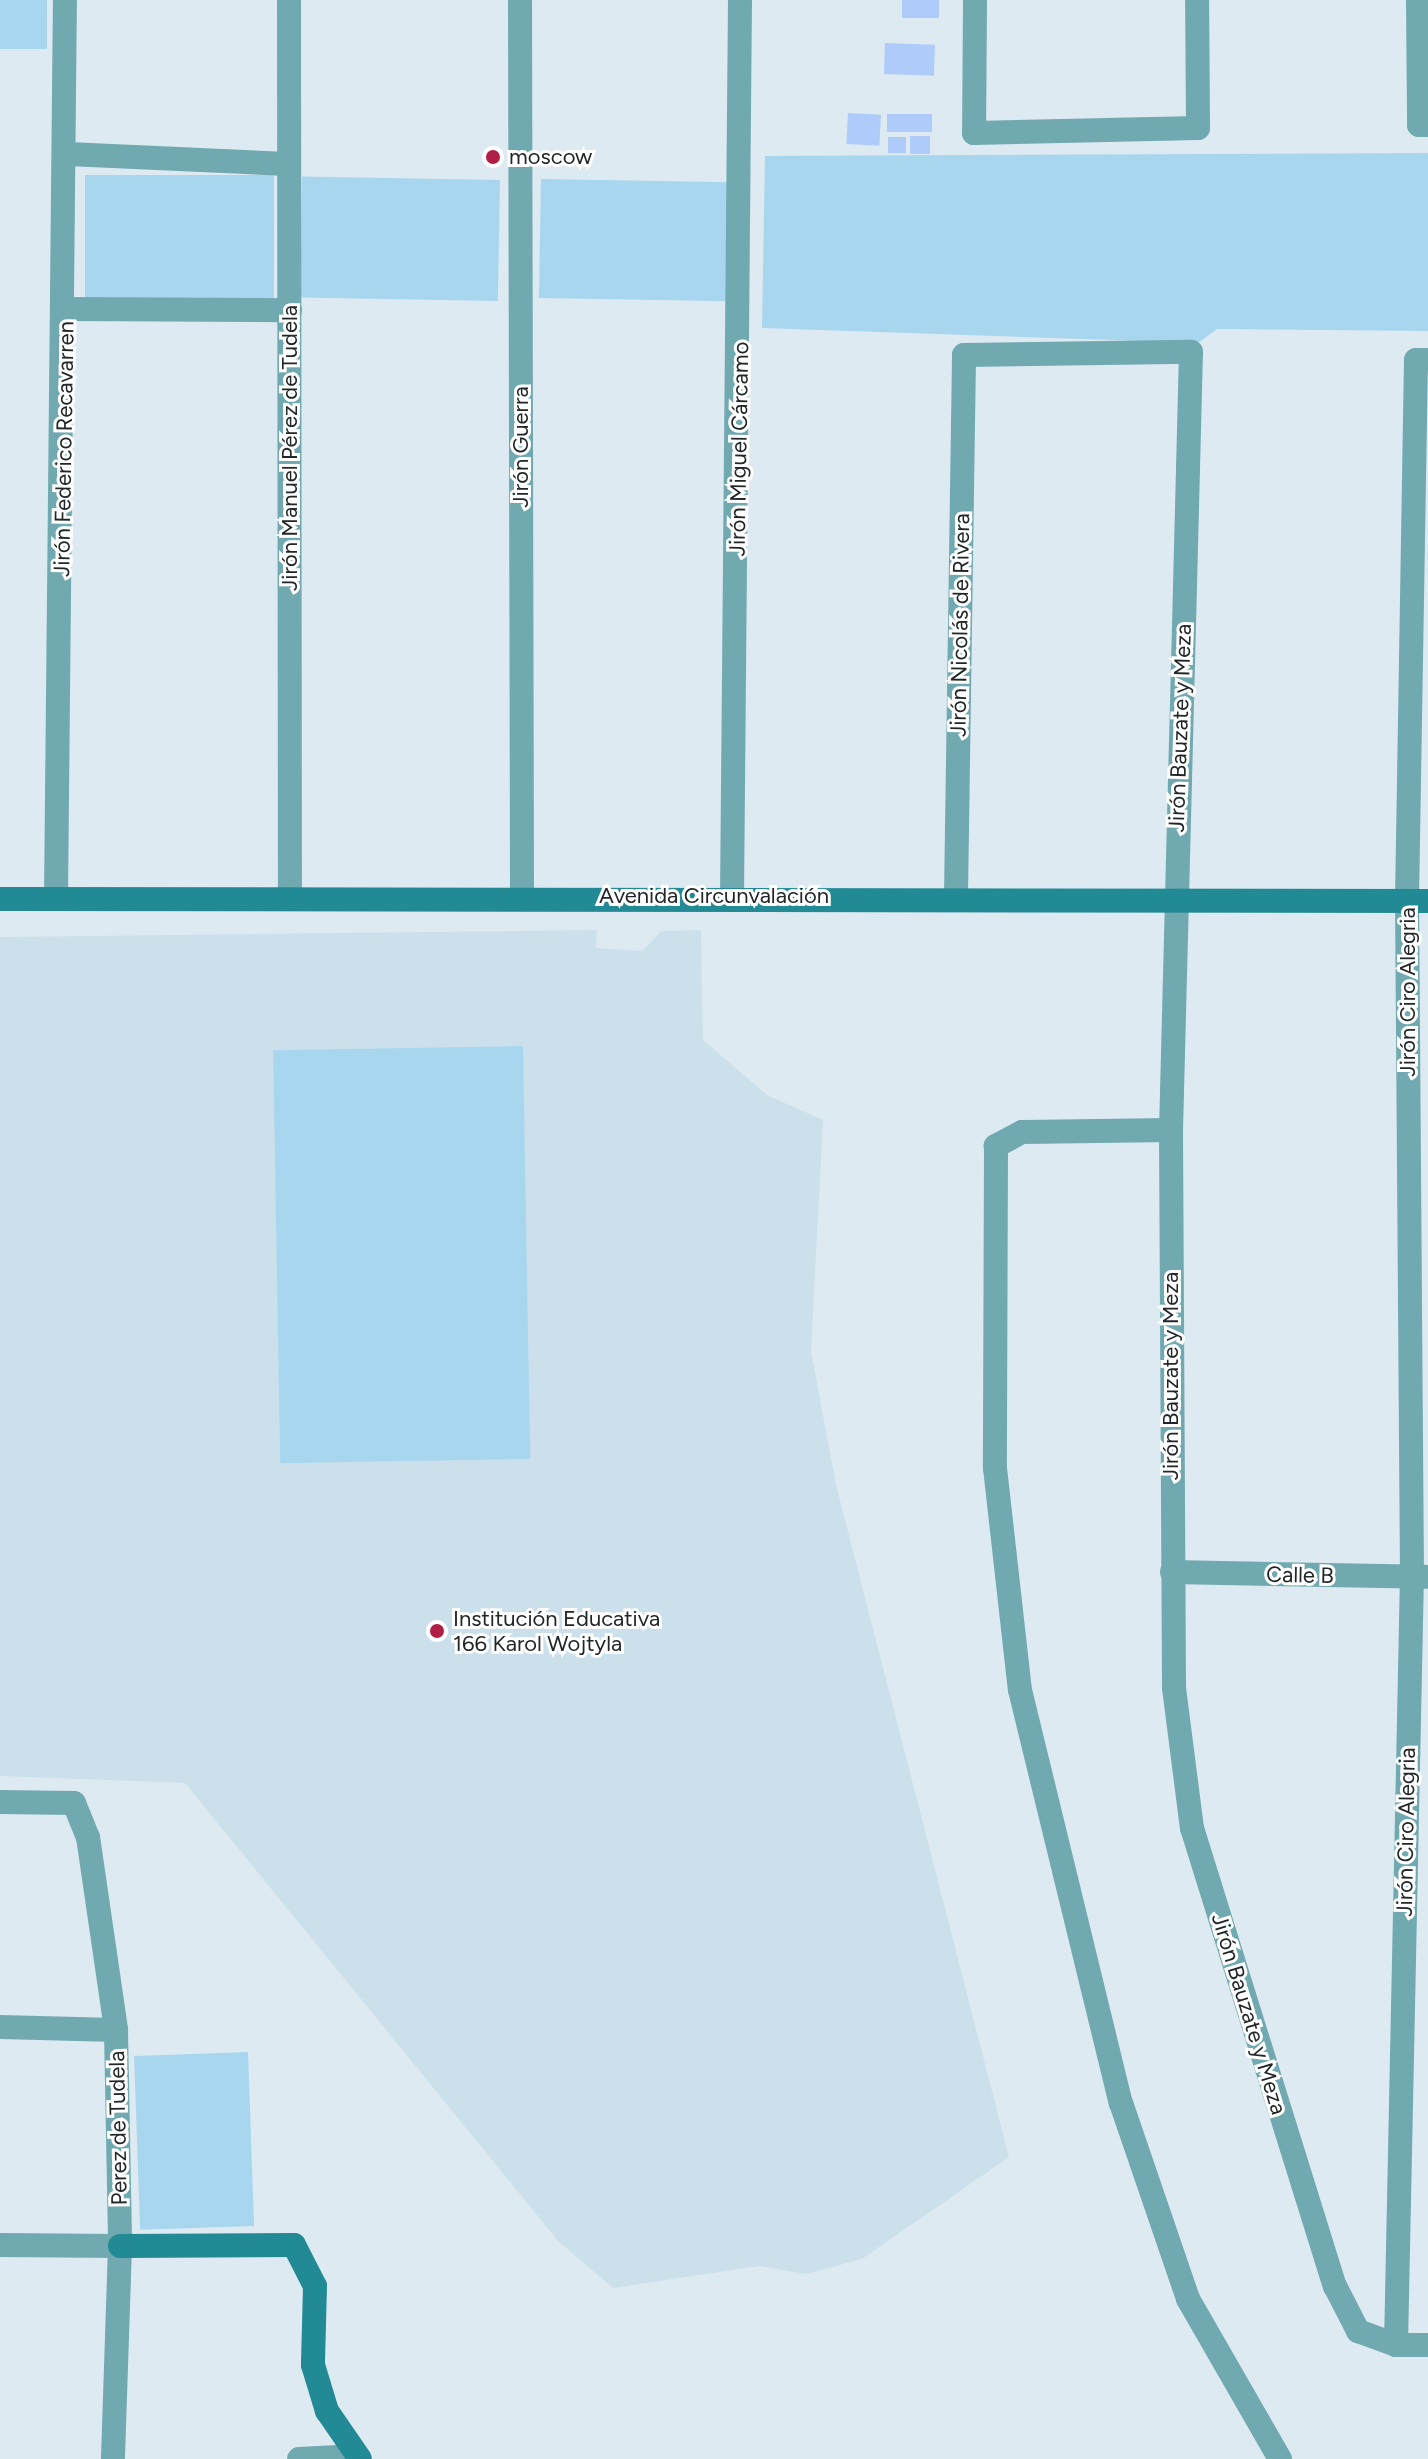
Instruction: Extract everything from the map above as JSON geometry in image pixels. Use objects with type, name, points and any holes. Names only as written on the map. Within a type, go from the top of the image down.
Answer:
[{"type":"street","name":"Jirón Federico Recavarren","points":[[56,897],[67,309],[65,0]]},
{"type":"street","name":"Jirón Manuel Pérez de Tudela","points":[[289,0],[290,897]]},
{"type":"street","name":"Jirón Guerra","points":[[520,0],[522,895]]},
{"type":"street","name":"Jirón Miguel Cárcamo","points":[[732,898],[740,0]]},
{"type":"street","points":[[975,0],[974,133],[1198,128],[1197,0]]},
{"type":"street","points":[[1418,0],[1424,125]]},
{"type":"street","points":[[68,154],[288,164]]},
{"type":"street","points":[[67,309],[290,310]]},
{"type":"street","name":"Jirón Bauzate y Meza","points":[[964,355],[1191,352],[1171,1130],[1174,1688],[1192,1828],[1335,2286],[1358,2331],[1396,2345]]},
{"type":"street","name":"Jirón Nicolás de Rivera","points":[[956,896],[964,355]]},
{"type":"street","name":"Jirón Ciro Alegria","points":[[1396,2345],[1420,1577],[1418,901],[1422,360]]},
{"type":"street","name":"Avenida Circunvalación","points":[[0,899],[522,895],[732,898],[1176,896],[1418,901]]},
{"type":"street","points":[[1171,1130],[1022,1132],[996,1146],[995,1468],[1020,1690],[1121,2103],[1188,2299],[1280,2459]]},
{"type":"street","name":"Calle B","points":[[1172,1572],[1420,1577]]},
{"type":"street","name":"Perez de Tudela","points":[[0,1802],[74,1803],[88,1837],[116,2030],[120,2246],[113,2459]]},
{"type":"street","points":[[0,2027],[116,2030]]},
{"type":"street","points":[[0,2245],[294,2245],[315,2286],[313,2365],[327,2411],[359,2458]]},
{"type":"street","points":[[1396,2345],[1428,2345]]},
{"type":"street","points":[[299,2459],[359,2458]]},
{"type":"shaded area","points":[[0,0],[47,0],[47,49],[0,49]]},
{"type":"shaded area","points":[[1428,153],[1428,331],[1217,329],[1198,343],[762,328],[765,156]]},
{"type":"shaded area","points":[[85,175],[274,175],[274,301],[85,301]]},
{"type":"shaded area","points":[[302,177],[500,180],[498,301],[300,298]]},
{"type":"shaded area","points":[[541,179],[732,182],[730,301],[539,298]]},
{"type":"shaded area","name":"Institución Educativa 166 Karol Wojtyla","points":[[597,930],[596,948],[642,951],[661,931],[701,930],[703,1040],[767,1095],[823,1120],[811,1351],[836,1485],[1009,2157],[862,2259],[806,2274],[759,2266],[613,2288],[558,2241],[185,1783],[0,1776],[0,937]]},
{"type":"shaded area","points":[[523,1046],[530,1459],[280,1463],[273,1050]]},
{"type":"shaded area","points":[[248,2052],[254,2226],[140,2230],[134,2056]]},
{"type":"building","points":[[902,0],[939,0],[939,18],[902,18]]},
{"type":"building","points":[[885,43],[935,45],[934,76],[884,74]]},
{"type":"building","points":[[848,113],[881,115],[879,146],[846,144]]},
{"type":"building","points":[[887,114],[932,114],[932,132],[887,132]]},
{"type":"building","points":[[910,136],[930,136],[930,154],[910,154]]},
{"type":"building","points":[[888,137],[906,137],[906,153],[888,153]]},
{"type":"place","name":"moscow","points":[[493,157]]},
{"type":"place","name":"Institución Educativa 166 Karol Wojtyla","points":[[437,1631]]}]
